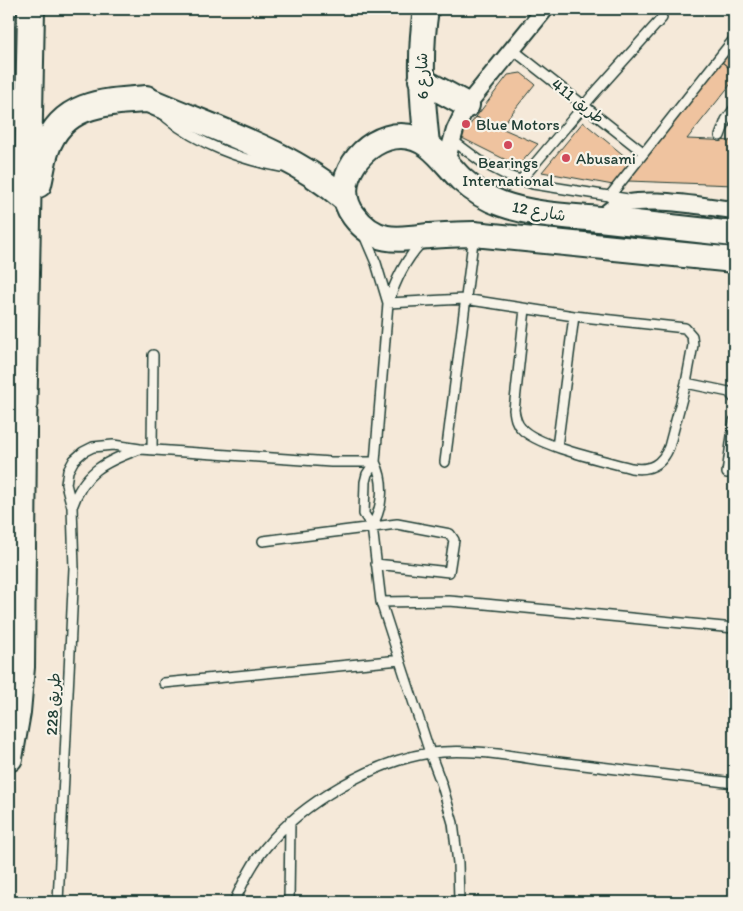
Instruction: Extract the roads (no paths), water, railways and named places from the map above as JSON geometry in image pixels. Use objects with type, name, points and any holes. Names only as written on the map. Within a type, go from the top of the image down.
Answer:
[{"type":"main road","points":[[9,758],[18,712],[21,667],[26,217],[31,9]]},
{"type":"main road","points":[[26,217],[37,188],[45,151],[53,135],[64,122],[77,111],[94,104],[148,99]]},
{"type":"street","name":"شارع 6","points":[[426,9],[421,50],[421,80],[427,144]]},
{"type":"street","points":[[449,151],[459,118],[467,105],[545,9]]},
{"type":"street","points":[[421,80],[467,105]]},
{"type":"street","name":"شارع 12","points":[[148,99],[260,147],[306,170],[346,200]]},
{"type":"street","name":"شارع 12","points":[[734,234],[549,214],[501,204],[473,188],[461,178],[449,151],[415,138],[403,136],[390,137],[366,149],[356,160],[349,172],[346,187],[346,200],[350,212],[360,224],[378,236],[390,240],[474,234],[734,260]]},
{"type":"street","points":[[600,219],[612,209],[622,204],[645,200],[734,210]]},
{"type":"lane","points":[[521,180],[584,105],[662,18]]},
{"type":"lane","points":[[609,197],[734,39]]},
{"type":"lane","name":"طريق 411","points":[[512,49],[644,153]]},
{"type":"lane","points":[[720,136],[726,120],[734,109]]},
{"type":"lane","points":[[449,151],[482,163],[502,174],[521,180],[609,197],[645,200]]},
{"type":"lane","points":[[360,224],[376,263],[388,303]]},
{"type":"lane","points":[[445,462],[464,299],[474,234]]},
{"type":"lane","points":[[372,526],[379,514],[381,490],[381,476],[375,462],[388,303],[405,264],[412,252],[426,237]]},
{"type":"lane","points":[[388,303],[464,299],[574,316],[685,328],[694,340],[686,383],[666,456],[659,464],[641,470],[631,468],[557,447],[526,434],[519,427],[515,419],[514,410],[525,309]]},
{"type":"lane","points":[[557,447],[574,316]]},
{"type":"lane","points":[[152,449],[153,355]]},
{"type":"lane","points":[[686,383],[729,392],[734,398]]},
{"type":"lane","points":[[727,473],[734,421]]},
{"type":"lane","name":"طريق 228","points":[[58,902],[74,576],[72,507],[66,484],[68,471],[74,460],[83,452],[93,447],[113,445],[140,449]]},
{"type":"lane","points":[[72,507],[76,495],[90,475],[111,460],[140,449],[315,461],[375,462]]},
{"type":"lane","points":[[375,462],[367,474],[364,489],[364,514],[372,526],[381,602],[453,823],[458,863],[458,902]]},
{"type":"lane","points":[[263,541],[397,524],[450,534],[454,540],[449,572],[376,564]]},
{"type":"lane","points":[[381,602],[449,601],[734,628]]},
{"type":"lane","points":[[164,683],[400,660]]},
{"type":"lane","points":[[234,902],[245,877],[265,847],[290,821],[318,800],[349,782],[387,764],[430,753],[475,752],[734,783]]},
{"type":"lane","points":[[289,902],[290,821]]},
{"type":"place","name":"Blue Motors","points":[[466,124]]},
{"type":"place","name":"Bearings International","points":[[508,145]]},
{"type":"place","name":"Abusami","points":[[566,158]]}]
